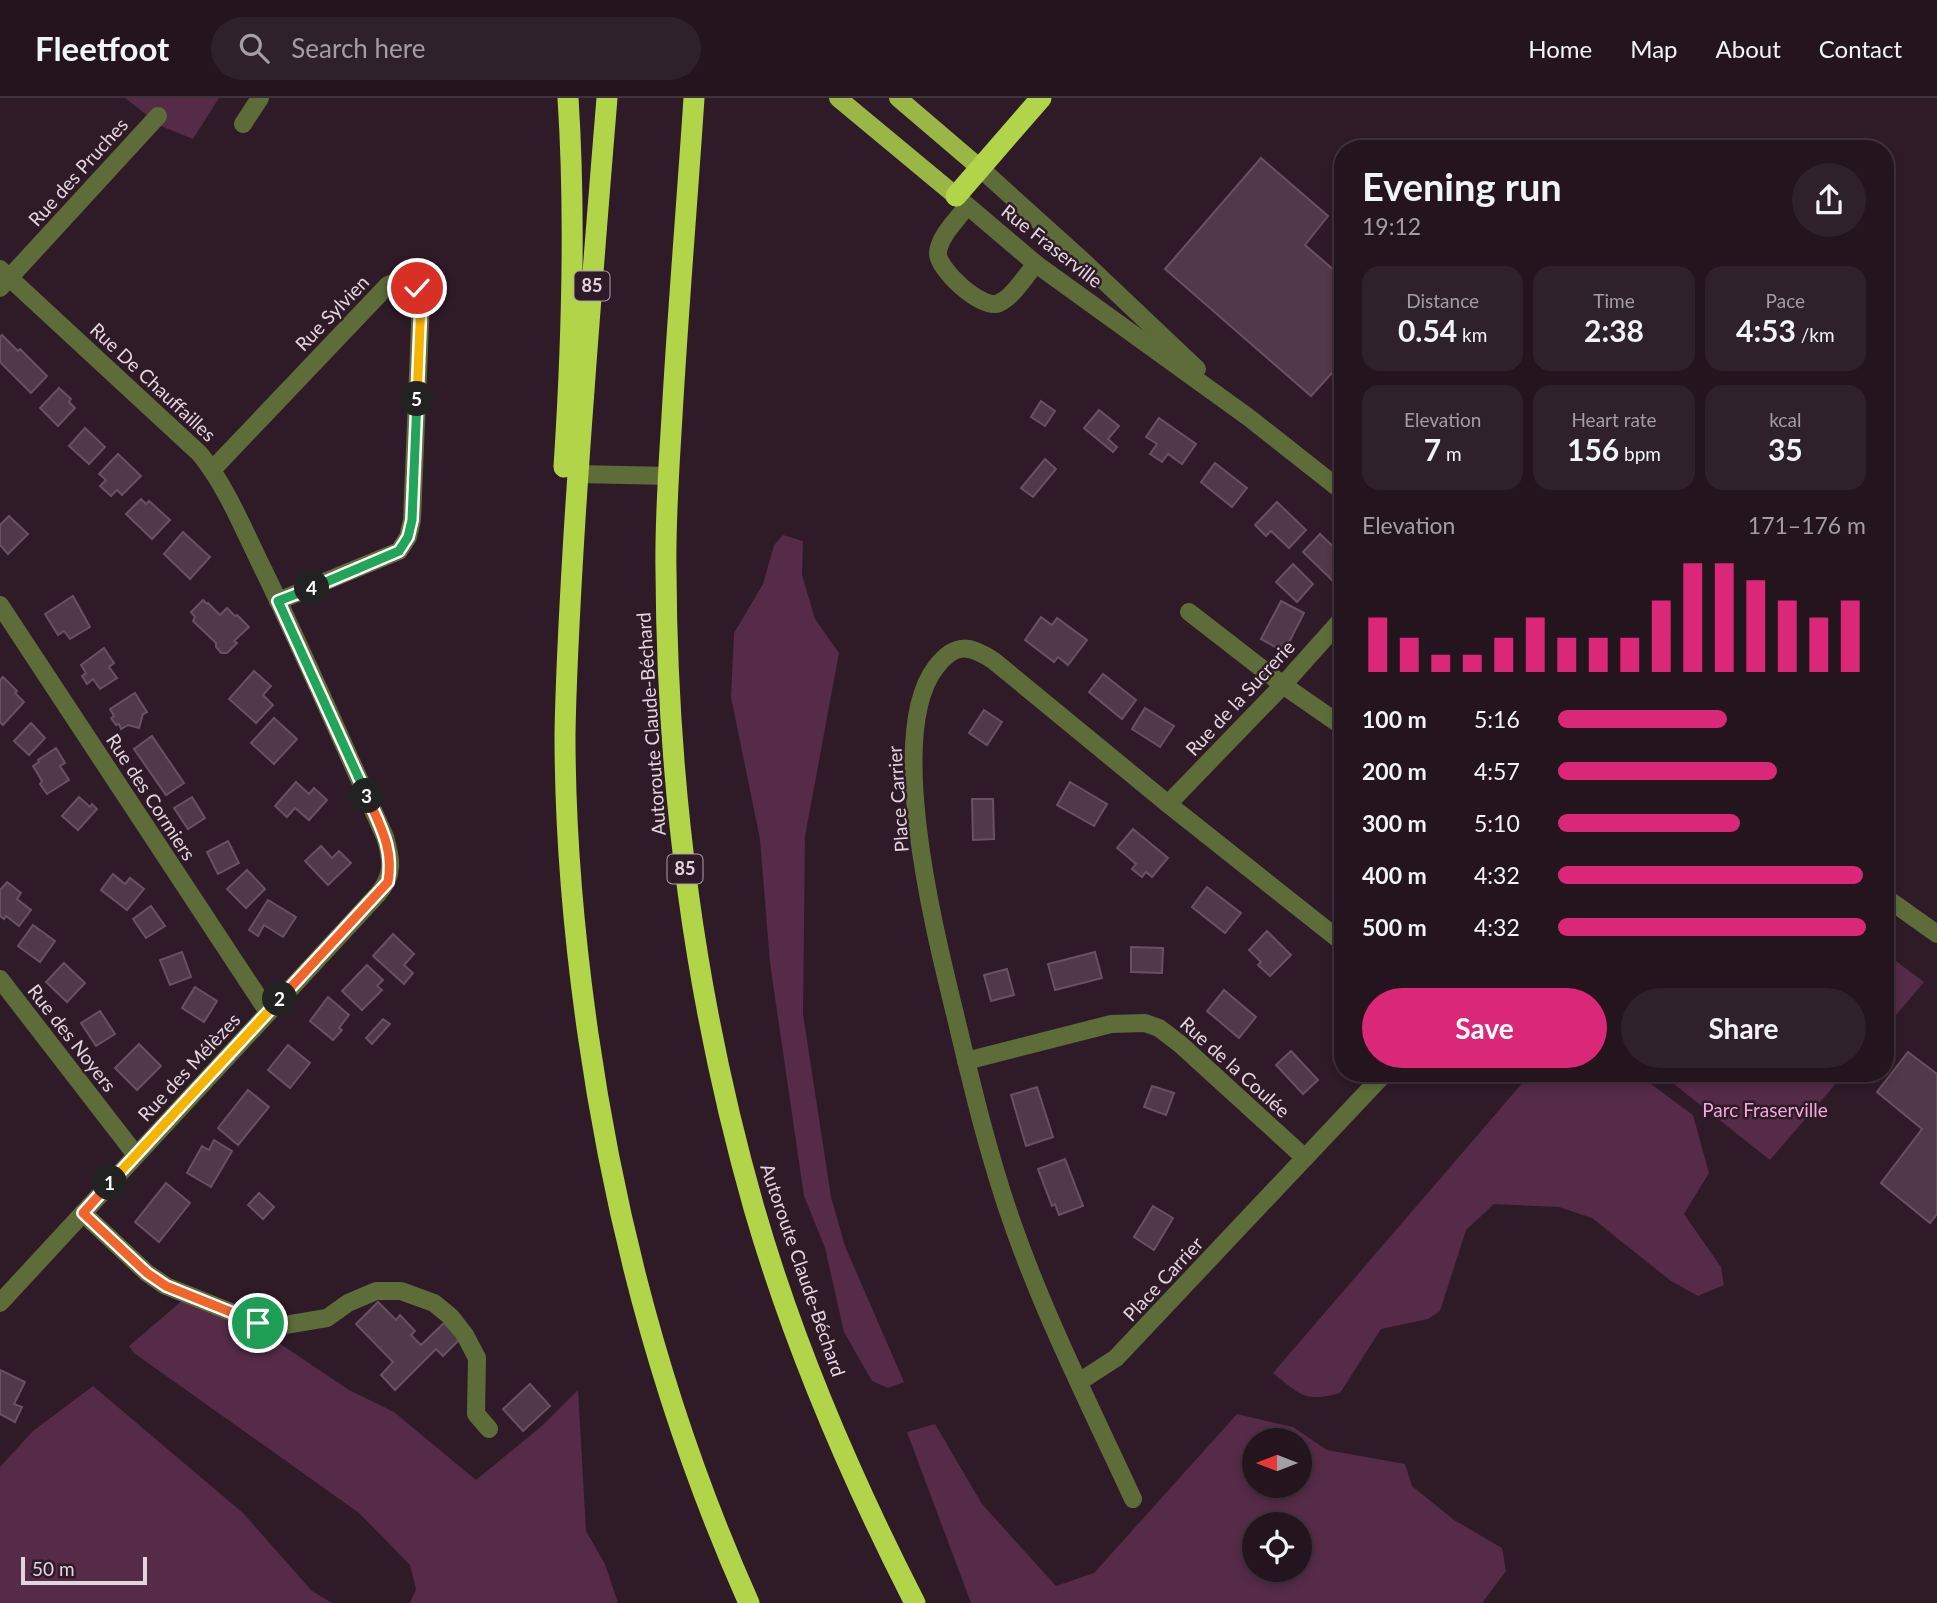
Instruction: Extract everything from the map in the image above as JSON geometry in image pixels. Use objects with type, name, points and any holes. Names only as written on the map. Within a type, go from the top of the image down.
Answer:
[{"type":"highway","points":[[566,752],[558,583],[570,341],[572,175],[568,98]]},
{"type":"highway","name":"85","points":[[607,98],[578,474],[567,667],[567,813],[573,906],[581,985],[611,1170],[641,1297],[689,1452],[748,1603]]},
{"type":"highway","name":"Autoroute Claude-Béchard","points":[[695,98],[668,476],[666,566],[667,645],[676,792],[698,961],[717,1055],[755,1210],[800,1343],[858,1483],[915,1603]]},
{"type":"highway","points":[[962,201],[980,168],[1041,98]]},
{"type":"main road","name":"Rue Fraserville","points":[[838,98],[962,201]]},
{"type":"main road","name":"Rue Fraserville","points":[[898,98],[980,168]]},
{"type":"street","points":[[243,124],[260,98]]},
{"type":"street","name":"Rue des Pruches","points":[[3,278],[158,116]]},
{"type":"street","name":"Rue Fraserville","points":[[980,168],[1248,417]]},
{"type":"street","points":[[962,201],[941,241],[938,260],[966,290],[991,306],[1010,295],[1036,264]]},
{"type":"street","name":"Rue Fraserville","points":[[962,201],[1036,264],[1248,417],[1334,485]]},
{"type":"street","name":"Rue De Chauffailles","points":[[3,278],[201,454],[212,470],[226,492],[278,601],[390,851]]},
{"type":"street","name":"Rue Sylvien","points":[[212,470],[388,285],[400,280],[410,281],[417,288],[421,300],[412,520],[408,537],[399,551],[380,561],[278,601]]},
{"type":"street","points":[[578,474],[668,476]]},
{"type":"street","name":"Rue des Cormiers","points":[[0,605],[268,1012]]},
{"type":"street","points":[[1189,612],[1283,685],[1334,720]]},
{"type":"street","name":"Rue de la Sucrerie","points":[[1168,804],[1334,628]]},
{"type":"street","name":"Place Carrier","points":[[1133,1499],[1035,1283],[994,1168],[966,1061],[938,940],[916,811],[913,754],[915,730],[927,681],[933,670],[958,649],[974,650],[983,654],[1334,936]]},
{"type":"street","name":"Rue des Mélèzes","points":[[0,1303],[388,882],[390,851]]},
{"type":"street","points":[[1894,903],[1937,934]]},
{"type":"street","name":"Rue des Noyers","points":[[0,979],[136,1155]]},
{"type":"street","name":"Rue de la Coulée","points":[[966,1061],[1111,1024],[1145,1023],[1159,1028],[1180,1044],[1305,1158]]},
{"type":"street","name":"Place Carrier","points":[[1079,1382],[1116,1358],[1377,1082]]},
{"type":"street","points":[[83,1213],[147,1273],[166,1286],[258,1323],[285,1325],[327,1318],[348,1303],[376,1291],[401,1291],[434,1303],[452,1317],[477,1358],[476,1414],[489,1429]]},
{"type":"green space","points":[[125,98],[219,98],[193,139],[161,126]]},
{"type":"green space","points":[[783,535],[803,541],[802,575],[815,619],[839,653],[805,836],[803,1014],[831,1197],[845,1246],[904,1382],[888,1388],[872,1381],[844,1332],[825,1248],[804,1196],[770,963],[760,839],[731,697],[734,633],[763,584],[774,545]]},
{"type":"green space","points":[[1894,960],[1924,982],[1894,1017]]},
{"type":"green space","points":[[1523,1082],[1648,1082],[1693,1115],[1709,1173],[1684,1214],[1721,1267],[1724,1285],[1698,1296],[1671,1281],[1592,1218],[1559,1207],[1494,1204],[1466,1230],[1440,1311],[1428,1319],[1381,1329],[1340,1393],[1318,1397],[1303,1395],[1273,1373]]},
{"type":"green space","name":"Parc Fraserville","points":[[1671,1082],[1837,1082],[1770,1160]]},
{"type":"green space","points":[[197,1288],[349,1390],[394,1412],[476,1480],[543,1425],[578,1390],[586,1531],[605,1564],[618,1603],[410,1603],[416,1589],[410,1565],[359,1513],[134,1353],[129,1346]]},
{"type":"green space","points":[[93,1386],[243,1513],[312,1591],[332,1603],[0,1603],[0,1467],[33,1431]]},
{"type":"green space","points":[[1237,1414],[1294,1428],[1242,1428],[1242,1498],[1312,1498],[1312,1440],[1327,1450],[1405,1464],[1412,1486],[1454,1520],[1502,1548],[1506,1571],[1482,1603],[971,1603],[907,1432],[935,1424],[982,1504],[1056,1586],[1094,1573]]},
{"type":"building","points":[[1261,158],[1328,216],[1305,245],[1334,270],[1334,371],[1311,396],[1165,269]]},
{"type":"building","points":[[2,335],[47,376],[31,393],[0,362]]},
{"type":"building","points":[[59,388],[71,399],[69,402],[75,408],[58,426],[40,408]]},
{"type":"building","points":[[1041,401],[1055,411],[1045,426],[1031,417]]},
{"type":"building","points":[[1099,410],[1119,426],[1108,439],[1117,447],[1113,452],[1084,428]]},
{"type":"building","points":[[1159,418],[1196,444],[1182,464],[1168,454],[1162,462],[1150,454],[1157,444],[1146,437]]},
{"type":"building","points":[[85,428],[105,447],[89,464],[69,446]]},
{"type":"building","points":[[118,454],[141,476],[122,495],[117,490],[111,496],[100,486],[106,480],[99,474]]},
{"type":"building","points":[[1045,459],[1056,469],[1033,497],[1021,488]]},
{"type":"building","points":[[1215,463],[1247,488],[1232,507],[1201,482]]},
{"type":"building","points":[[141,499],[146,504],[149,501],[170,520],[152,539],[126,514]]},
{"type":"building","points":[[1277,502],[1306,530],[1289,548],[1271,531],[1266,536],[1255,525]]},
{"type":"building","points":[[9,516],[28,534],[8,554],[0,545],[0,525]]},
{"type":"building","points":[[183,532],[210,557],[190,579],[164,554]]},
{"type":"building","points":[[1320,534],[1334,547],[1333,581],[1303,552]]},
{"type":"building","points":[[1293,564],[1313,584],[1297,602],[1276,582]]},
{"type":"building","points":[[73,596],[90,627],[70,639],[64,631],[58,635],[45,614]]},
{"type":"building","points":[[203,600],[220,615],[227,608],[249,627],[234,641],[237,643],[227,653],[221,653],[216,643],[193,621],[195,617],[191,612]]},
{"type":"building","points":[[1281,601],[1304,613],[1284,652],[1261,639]]},
{"type":"building","points":[[1041,617],[1052,625],[1057,618],[1087,640],[1068,665],[1058,657],[1054,662],[1025,640]]},
{"type":"building","points":[[104,648],[114,663],[109,667],[117,678],[100,689],[93,679],[87,684],[82,676],[86,673],[81,665]]},
{"type":"building","points":[[254,671],[271,686],[263,695],[273,705],[256,723],[229,699]]},
{"type":"building","points":[[1103,674],[1136,700],[1122,719],[1089,692]]},
{"type":"building","points":[[3,677],[24,702],[3,725],[0,722],[0,680]]},
{"type":"building","points":[[135,693],[147,712],[143,714],[139,728],[128,725],[121,729],[111,718],[114,716],[110,709]]},
{"type":"building","points":[[1145,708],[1174,726],[1160,747],[1132,729]]},
{"type":"building","points":[[984,710],[1002,722],[987,745],[969,733]]},
{"type":"building","points":[[274,718],[297,739],[274,764],[251,743]]},
{"type":"building","points":[[31,723],[45,738],[29,755],[14,741]]},
{"type":"building","points":[[152,736],[184,783],[166,795],[134,749]]},
{"type":"building","points":[[56,748],[65,763],[60,766],[69,780],[47,794],[33,766]]},
{"type":"building","points":[[296,782],[309,794],[314,788],[327,800],[309,820],[295,808],[287,817],[275,806]]},
{"type":"building","points":[[1070,782],[1107,804],[1094,826],[1057,805]]},
{"type":"building","points":[[79,797],[90,807],[92,804],[97,809],[78,830],[62,816]]},
{"type":"building","points":[[192,797],[205,818],[188,829],[174,808]]},
{"type":"building","points":[[972,799],[993,799],[994,839],[973,840]]},
{"type":"building","points":[[1133,829],[1168,858],[1152,877],[1146,872],[1142,877],[1132,869],[1136,864],[1117,848]]},
{"type":"building","points":[[228,841],[239,863],[218,874],[207,852]]},
{"type":"building","points":[[321,846],[332,858],[339,851],[351,863],[328,885],[305,861]]},
{"type":"building","points":[[247,870],[265,889],[246,908],[227,889]]},
{"type":"building","points":[[113,874],[125,884],[130,878],[144,889],[127,910],[101,890]]},
{"type":"building","points":[[7,882],[21,893],[17,899],[31,910],[19,926],[6,916],[4,919],[0,916],[0,890]]},
{"type":"building","points":[[1207,887],[1241,913],[1225,933],[1192,907]]},
{"type":"building","points":[[268,900],[296,917],[283,937],[264,925],[258,936],[249,930]]},
{"type":"building","points":[[151,906],[165,926],[146,938],[133,919]]},
{"type":"building","points":[[33,925],[55,941],[40,962],[18,946]]},
{"type":"building","points":[[1267,931],[1291,955],[1270,976],[1258,965],[1261,962],[1249,950]]},
{"type":"building","points":[[393,934],[414,954],[404,965],[413,973],[404,984],[373,956]]},
{"type":"building","points":[[1131,947],[1163,948],[1162,973],[1131,972]]},
{"type":"building","points":[[182,952],[191,977],[170,985],[160,960]]},
{"type":"building","points":[[1095,952],[1102,978],[1055,990],[1048,964]]},
{"type":"building","points":[[64,963],[85,983],[67,1002],[46,982]]},
{"type":"building","points":[[367,965],[383,980],[377,986],[382,990],[362,1010],[342,991]]},
{"type":"building","points":[[1007,969],[1014,995],[991,1001],[984,975]]},
{"type":"building","points":[[195,987],[217,1001],[204,1022],[182,1008]]},
{"type":"building","points":[[1224,990],[1256,1017],[1239,1038],[1207,1011]]},
{"type":"building","points":[[328,997],[349,1015],[339,1028],[342,1030],[333,1040],[310,1021]]},
{"type":"building","points":[[100,1011],[115,1034],[96,1046],[81,1023]]},
{"type":"building","points":[[383,1019],[390,1024],[372,1044],[366,1038]]},
{"type":"building","points":[[139,1044],[161,1066],[137,1090],[115,1068]]},
{"type":"building","points":[[288,1045],[310,1063],[290,1088],[268,1070]]},
{"type":"building","points":[[1291,1051],[1318,1080],[1303,1094],[1276,1065]]},
{"type":"building","points":[[1908,1052],[1937,1074],[1937,1214],[1930,1223],[1881,1183],[1922,1129],[1877,1092],[1885,1082],[1894,1082],[1894,1070]]},
{"type":"building","points":[[1152,1086],[1174,1093],[1166,1115],[1144,1107]]},
{"type":"building","points":[[1037,1087],[1053,1137],[1026,1146],[1011,1095]]},
{"type":"building","points":[[248,1090],[269,1107],[238,1145],[218,1128]]},
{"type":"building","points":[[214,1140],[232,1151],[211,1187],[187,1173],[202,1146],[209,1150]]},
{"type":"building","points":[[1065,1159],[1083,1206],[1059,1215],[1055,1204],[1052,1206],[1038,1169]]},
{"type":"building","points":[[166,1183],[190,1203],[159,1242],[135,1222]]},
{"type":"building","points":[[259,1193],[274,1207],[263,1219],[248,1205]]},
{"type":"building","points":[[1153,1206],[1173,1218],[1154,1250],[1134,1237]]},
{"type":"building","points":[[378,1302],[396,1320],[400,1315],[415,1331],[411,1335],[421,1345],[444,1323],[460,1339],[443,1356],[436,1349],[395,1390],[381,1375],[393,1362],[356,1324]]},
{"type":"building","points":[[0,1370],[25,1382],[14,1404],[22,1407],[15,1422],[0,1414]]},
{"type":"building","points":[[530,1384],[550,1406],[523,1431],[503,1409]]},
{"type":"route","points":[[258,1323],[166,1286],[147,1273],[83,1213],[388,882],[390,851],[385,837],[278,601],[380,561],[399,551],[408,537],[412,520],[417,411],[421,300],[417,288]]}]
